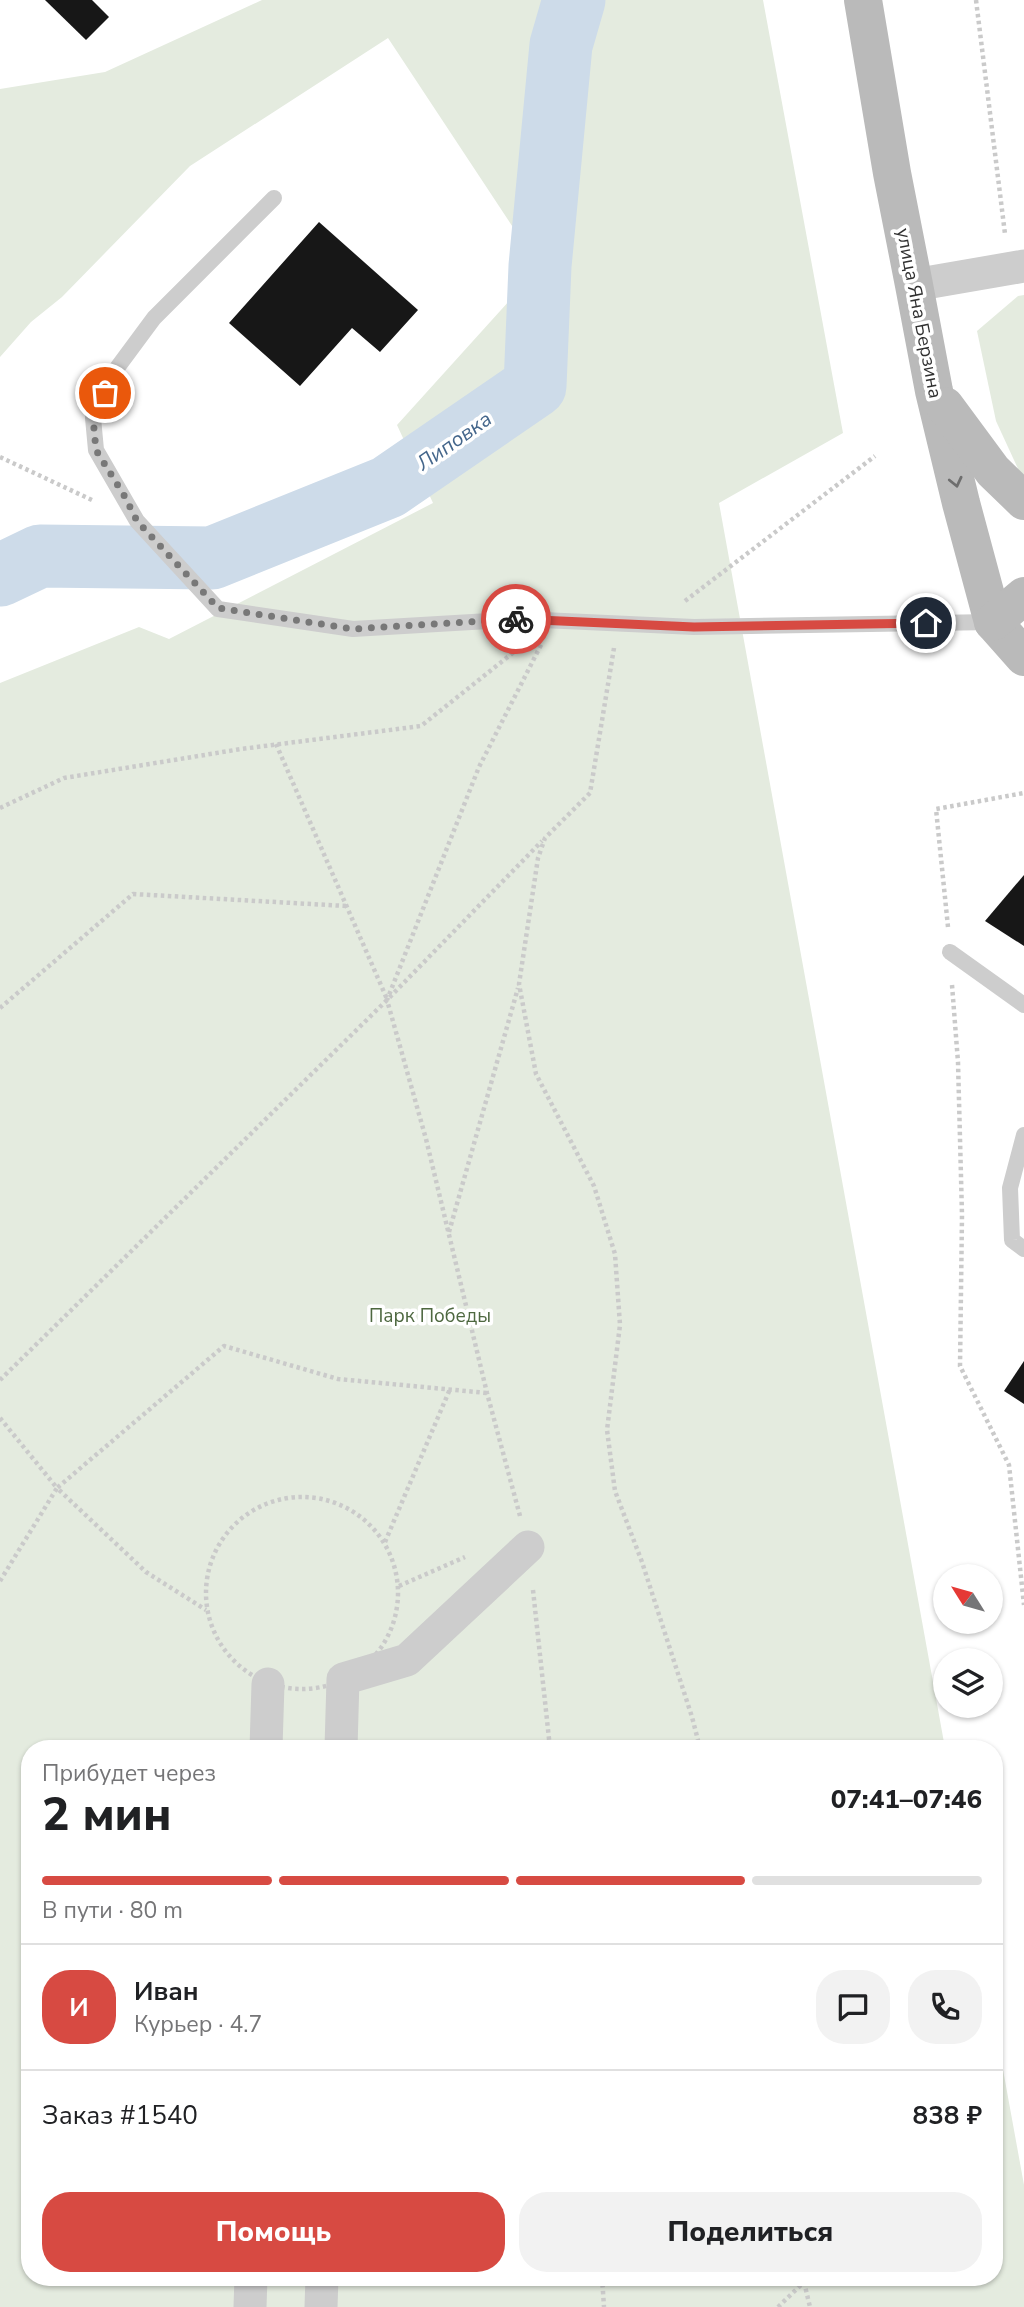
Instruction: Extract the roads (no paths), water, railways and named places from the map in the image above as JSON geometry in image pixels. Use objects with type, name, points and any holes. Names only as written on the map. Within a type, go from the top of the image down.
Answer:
[{"type":"main road","name":"улица Яна Берзина","points":[[863,0],[892,173],[934,391],[993,622]]},
{"type":"main road","points":[[934,391],[993,471],[1024,501]]},
{"type":"main road","points":[[1024,596],[993,622],[1024,657]]},
{"type":"street","points":[[914,285],[1024,266]]},
{"type":"street","points":[[341,1740],[343,1679],[407,1660],[528,1547]]},
{"type":"street","points":[[267,1740],[268,1684]]},
{"type":"street","points":[[250,2307],[251,2286]]},
{"type":"street","points":[[321,2307],[322,2286]]},
{"type":"lane","points":[[274,198],[153,318],[117,368],[93,418],[96,450],[137,521],[218,608],[353,629],[521,619],[694,627],[993,622]]},
{"type":"lane","points":[[950,952],[1024,1005]]},
{"type":"lane","points":[[1024,1135],[1010,1188],[1012,1240],[1024,1249]]},
{"type":"waterway","name":"Липовка","points":[[0,575],[40,556],[212,558],[388,487],[535,386],[540,266],[561,45],[574,0]]},
{"type":"park label","name":"Парк Победы","points":[[430,1315]]}]
